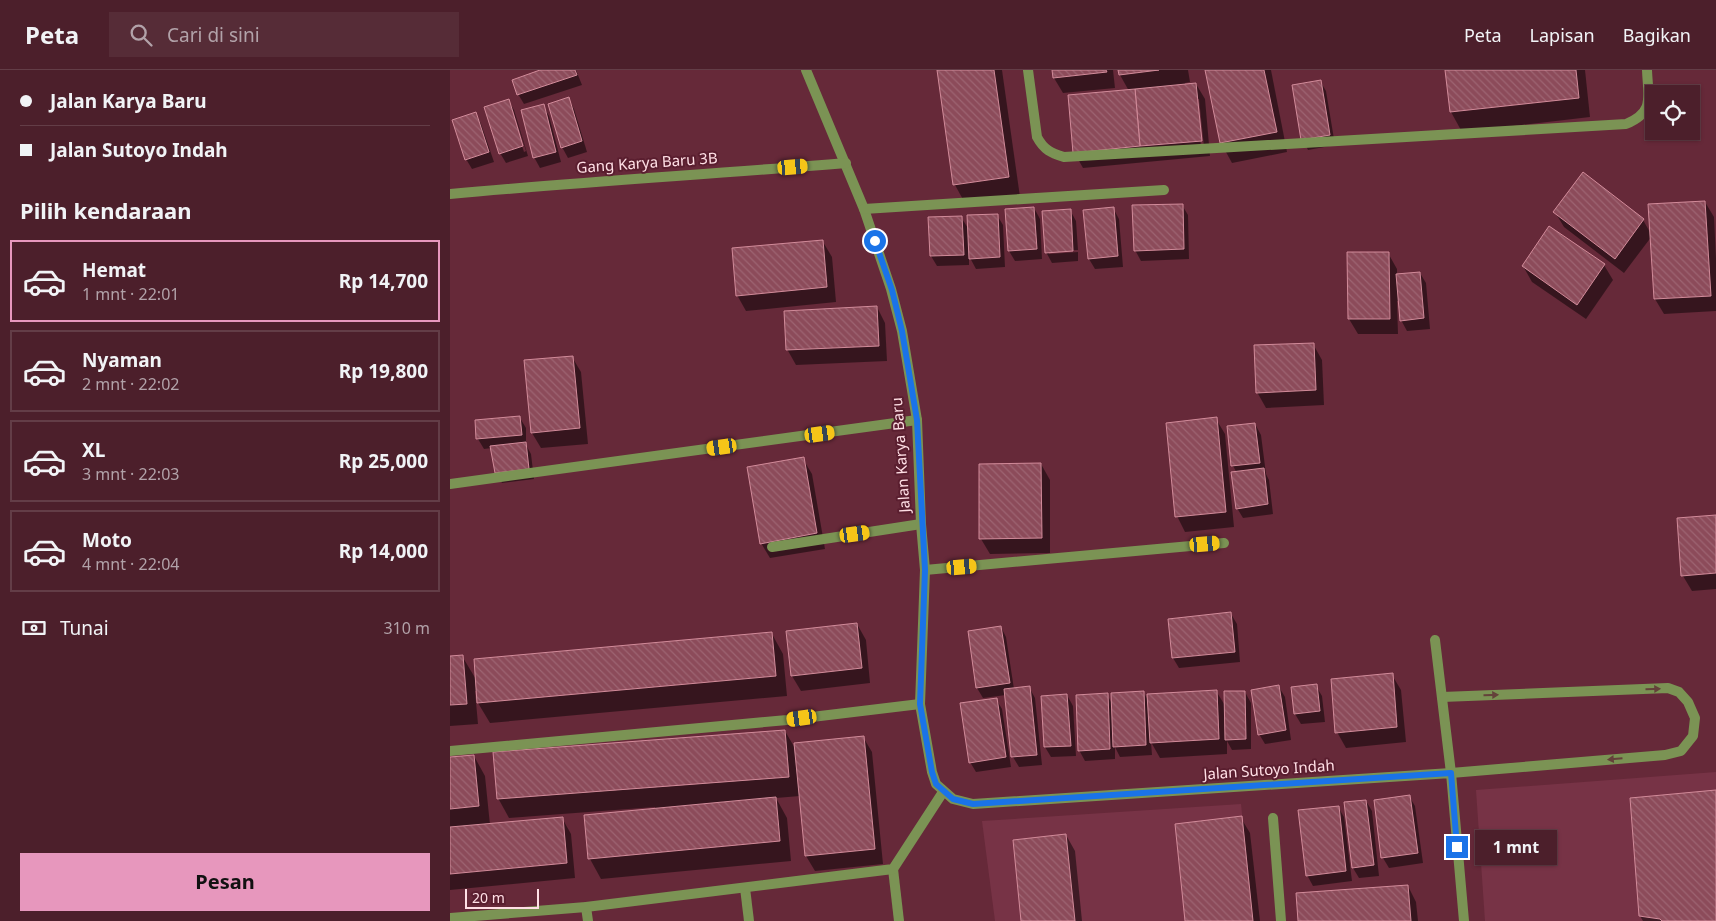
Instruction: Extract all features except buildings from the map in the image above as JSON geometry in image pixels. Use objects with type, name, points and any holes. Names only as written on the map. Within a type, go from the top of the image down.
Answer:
[{"type":"street","name":"Jalan Karya Baru","points":[[806,70],[864,209],[892,290],[902,331],[917,420],[921,524],[925,570],[920,704],[932,772],[936,784],[943,792]]},
{"type":"street","points":[[1028,70],[1037,137],[1042,147],[1049,152],[1064,157],[1626,124],[1637,120],[1645,112],[1648,100],[1647,70]]},
{"type":"street","name":"Gang Karya Baru 3B","points":[[450,194],[558,184],[741,172],[846,162]]},
{"type":"street","points":[[864,209],[1164,190]]},
{"type":"street","points":[[450,484],[917,420]]},
{"type":"street","points":[[772,547],[921,524]]},
{"type":"street","points":[[925,570],[1224,543]]},
{"type":"street","points":[[1435,640],[1451,773],[1464,921]]},
{"type":"street","name":"Jalan Sutoyo Indah","points":[[943,792],[953,799],[973,804],[1451,773],[1665,755],[1681,751],[1693,736],[1695,718],[1688,702],[1679,692],[1668,688],[1442,697]]},
{"type":"street","points":[[450,751],[787,720],[920,704]]},
{"type":"street","points":[[899,921],[893,869],[943,792]]},
{"type":"street","points":[[1273,818],[1281,921]]},
{"type":"street","points":[[450,918],[586,907],[893,869]]},
{"type":"street","points":[[746,888],[748,921]]},
{"type":"street","points":[[586,907],[588,921]]},
{"type":"shaded area","points":[[1716,772],[1716,921],[1485,921],[1476,790]]},
{"type":"shaded area","points":[[1241,804],[1253,921],[995,921],[982,821]]},
{"type":"route","points":[[875,241],[892,290],[902,331],[917,420],[921,524],[925,570],[920,704],[932,772],[936,784],[943,792],[953,799],[973,804],[1451,773],[1457,847]]}]
